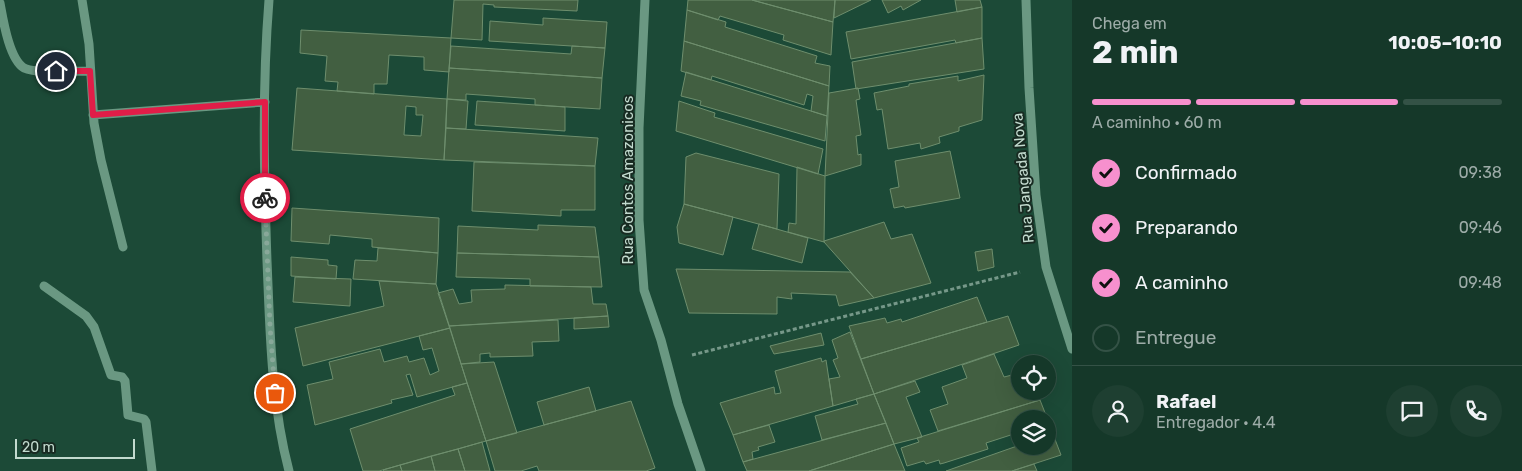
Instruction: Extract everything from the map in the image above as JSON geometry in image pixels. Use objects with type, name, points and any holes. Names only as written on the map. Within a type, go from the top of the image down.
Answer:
[{"type":"street","points":[[82,0],[89,44],[93,115],[101,160],[123,247]]},
{"type":"street","points":[[269,0],[265,50],[264,158],[270,326],[275,393],[289,471]]},
{"type":"street","name":"Rua Contos Amazonicos","points":[[645,0],[639,128],[639,220],[644,290],[678,404],[701,471]]},
{"type":"street","name":"Rua Jangada Nova","points":[[1026,0],[1029,88],[1036,195],[1046,267],[1072,349]]},
{"type":"street","points":[[0,3],[7,36],[17,62],[22,67],[39,71],[90,71]]},
{"type":"street","points":[[93,115],[265,102]]},
{"type":"street","points":[[44,286],[86,316],[94,327],[111,375],[122,378],[125,381],[128,415],[146,421],[152,471]]},
{"type":"path","points":[[666,361],[1046,267]]},
{"type":"building","points":[[454,0],[578,0],[577,11],[494,7],[494,5],[483,4],[482,40],[451,38]]},
{"type":"building","points":[[688,0],[752,0],[833,22],[831,55],[783,40],[784,35],[720,16],[718,20],[687,10]]},
{"type":"building","points":[[752,0],[835,0],[833,22],[770,5]]},
{"type":"building","points":[[835,0],[871,0],[834,18]]},
{"type":"building","points":[[882,0],[921,0],[903,10],[901,6],[888,13]]},
{"type":"building","points":[[955,0],[980,0],[982,7],[957,12]]},
{"type":"building","points":[[982,7],[982,38],[956,43],[955,40],[851,59],[846,32]]},
{"type":"building","points":[[687,10],[726,22],[725,27],[817,56],[815,63],[830,66],[829,86],[684,41]]},
{"type":"building","points":[[543,18],[607,22],[605,48],[489,41],[490,21],[543,25]]},
{"type":"building","points":[[301,30],[451,38],[449,72],[424,70],[424,57],[389,55],[387,84],[374,84],[374,94],[337,91],[338,82],[325,81],[327,56],[300,53]]},
{"type":"building","points":[[982,38],[984,69],[856,89],[852,62]]},
{"type":"building","points":[[684,41],[829,86],[827,116],[811,111],[813,96],[807,94],[804,105],[712,76],[711,80],[681,71]]},
{"type":"building","points":[[451,46],[571,54],[572,46],[605,48],[602,78],[449,68]]},
{"type":"building","points":[[449,68],[602,78],[600,109],[535,105],[535,99],[466,94],[466,100],[447,99]]},
{"type":"building","points":[[686,72],[827,116],[825,141],[700,105],[701,101],[681,96]]},
{"type":"building","points":[[984,75],[982,120],[959,127],[959,131],[939,137],[940,143],[921,149],[920,143],[888,149],[882,109],[877,110],[874,93],[909,86],[909,84],[958,76],[958,81]]},
{"type":"building","points":[[297,88],[447,99],[444,160],[292,150]],"holes":[[[406,106],[416,107],[416,115],[423,115],[421,136],[404,135]]]},
{"type":"building","points":[[858,88],[860,99],[856,100],[861,135],[856,136],[858,155],[861,154],[861,165],[825,176],[829,93]]},
{"type":"building","points":[[447,99],[468,101],[466,129],[446,128]]},
{"type":"building","points":[[477,101],[565,107],[565,131],[475,125]]},
{"type":"building","points":[[679,101],[715,113],[714,117],[823,149],[818,174],[676,131]]},
{"type":"building","points":[[446,128],[598,138],[595,166],[444,160]]},
{"type":"building","points":[[950,151],[960,198],[905,208],[904,206],[894,208],[890,189],[899,187],[895,161]]},
{"type":"building","points":[[696,153],[779,174],[777,229],[684,204],[686,157]]},
{"type":"building","points":[[474,162],[595,166],[595,210],[561,210],[561,216],[472,211]]},
{"type":"building","points":[[797,167],[825,176],[824,242],[788,232],[789,223],[796,224]]},
{"type":"building","points":[[684,204],[733,217],[723,255],[679,243],[677,227]]},
{"type":"building","points":[[292,208],[439,218],[438,253],[372,247],[372,239],[330,235],[329,244],[291,241]]},
{"type":"building","points":[[884,222],[891,239],[912,234],[931,283],[874,298],[824,242]]},
{"type":"building","points":[[759,224],[808,238],[802,263],[752,249]]},
{"type":"building","points":[[538,225],[595,227],[599,257],[457,253],[458,226],[538,230]]},
{"type":"building","points":[[378,248],[438,253],[436,284],[353,279],[355,260],[377,261]]},
{"type":"building","points":[[992,249],[994,267],[978,271],[975,252]]},
{"type":"building","points":[[457,253],[599,257],[602,287],[530,286],[530,279],[456,277]]},
{"type":"building","points":[[291,257],[328,260],[328,265],[337,266],[336,279],[291,276]]},
{"type":"building","points":[[676,269],[850,272],[874,298],[839,306],[836,295],[791,293],[792,299],[777,297],[777,314],[689,313]]},
{"type":"building","points":[[295,277],[351,279],[350,306],[293,302]]},
{"type":"building","points":[[379,281],[436,284],[450,328],[303,366],[295,328],[384,306]]},
{"type":"building","points":[[505,285],[591,287],[593,304],[606,304],[608,316],[449,326],[438,293],[453,289],[459,304],[472,302],[471,290],[505,289]]},
{"type":"building","points":[[977,297],[987,322],[861,359],[849,326],[885,318],[887,323],[901,319],[902,322]]},
{"type":"building","points":[[608,316],[609,327],[574,329],[574,318]]},
{"type":"building","points":[[1008,316],[1019,345],[874,394],[861,359]]},
{"type":"building","points":[[558,320],[559,341],[532,342],[533,356],[490,357],[490,353],[480,354],[480,362],[461,364],[449,326]]},
{"type":"building","points":[[450,328],[467,383],[417,397],[410,374],[406,375],[413,395],[391,400],[392,403],[315,425],[307,385],[333,379],[329,362],[380,349],[384,362],[407,356],[409,362],[424,358],[430,375],[439,371],[432,348],[423,350],[419,336]]},
{"type":"building","points":[[850,332],[874,394],[833,406],[829,379],[840,377],[833,360],[838,358],[832,340]]},
{"type":"building","points":[[821,333],[824,345],[774,354],[770,346]]},
{"type":"building","points":[[994,354],[1004,377],[1011,375],[1011,400],[1040,400],[938,431],[930,410],[948,404],[942,387],[967,378],[962,365]]},
{"type":"building","points":[[821,358],[822,362],[826,360],[833,406],[733,435],[720,403],[774,387],[775,394],[781,393],[775,371]]},
{"type":"building","points":[[494,362],[517,433],[486,441],[461,364]]},
{"type":"building","points":[[915,381],[920,392],[906,397],[922,437],[894,444],[874,394]]},
{"type":"building","points":[[467,383],[486,441],[379,471],[363,471],[350,429],[455,395],[452,387]]},
{"type":"building","points":[[589,387],[596,411],[544,425],[537,402]]},
{"type":"building","points":[[874,394],[886,423],[822,440],[815,416],[858,404],[856,399]]},
{"type":"building","points":[[1040,400],[1044,410],[1011,410],[1011,435],[986,443],[988,449],[940,464],[939,460],[926,464],[924,461],[907,466],[901,448],[919,442],[917,438]]},
{"type":"building","points":[[631,401],[655,468],[646,471],[539,471],[537,466],[521,471],[495,471],[486,441]]},
{"type":"building","points":[[886,423],[894,444],[809,471],[747,471],[743,462]]},
{"type":"building","points":[[769,425],[775,442],[758,447],[759,450],[752,452],[753,459],[743,462],[733,435]]},
{"type":"building","points":[[482,442],[490,471],[465,471],[458,449]]},
{"type":"building","points":[[1056,442],[1061,455],[1012,471],[946,471],[1011,448],[1011,455],[1056,455]]},
{"type":"building","points":[[894,444],[905,471],[809,471]]},
{"type":"building","points":[[458,449],[465,471],[435,471],[431,456]]},
{"type":"building","points":[[431,456],[435,471],[402,471],[400,465]]},
{"type":"building","points":[[1034,464],[1037,471],[1012,471]]},
{"type":"building","points":[[400,465],[402,471],[383,470]]},
{"type":"way so far","points":[[265,198],[270,326],[275,393]]},
{"type":"route","points":[[56,71],[90,71],[93,115],[265,102],[265,198]]}]
